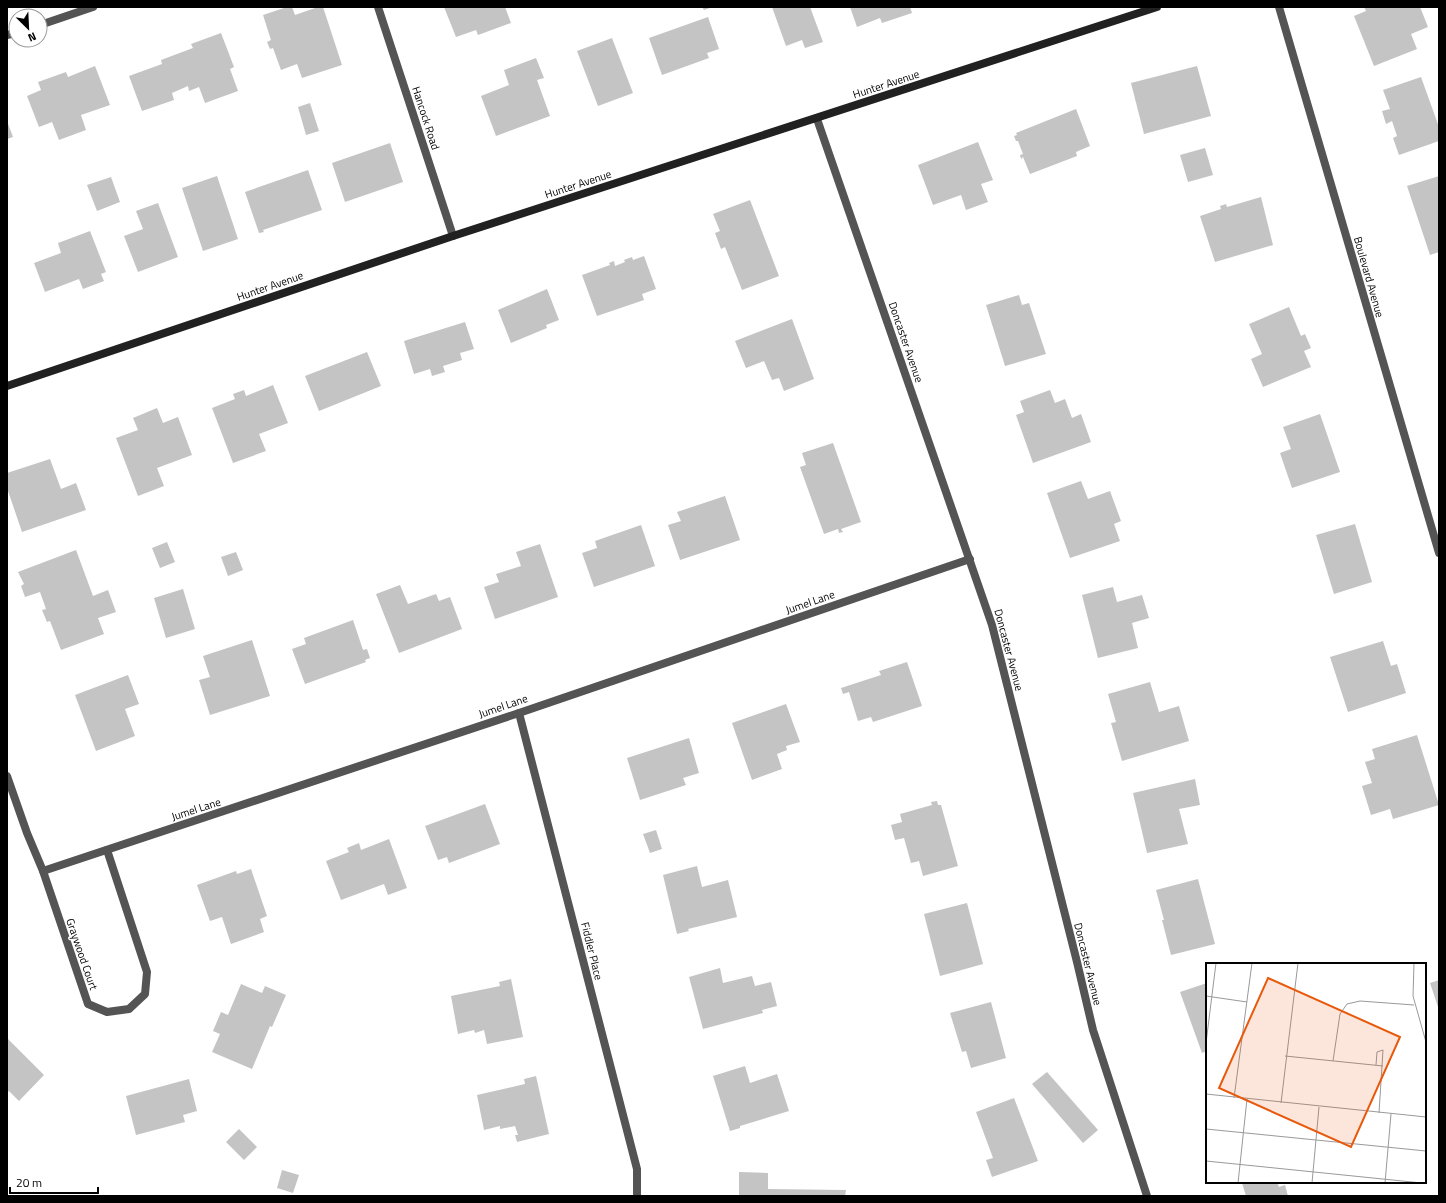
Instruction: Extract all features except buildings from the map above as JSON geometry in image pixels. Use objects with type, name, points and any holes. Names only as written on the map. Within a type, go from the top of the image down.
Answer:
[{"type":"street","points":[[48,22],[93,7]]},
{"type":"street","name":"Hancock Road","points":[[378,7],[453,236]]},
{"type":"street","name":"Hunter Avenue","points":[[7,386],[453,236],[817,118],[1143,9],[1157,7]]},
{"type":"street","name":"Boulevard Avenue","points":[[1279,7],[1439,553]]},
{"type":"street","name":"Doncaster Avenue","points":[[817,118],[992,625],[1093,1030],[1147,1196]]},
{"type":"street","name":"Jumel Lane","points":[[43,871],[519,713],[970,559]]},
{"type":"street","name":"Fiddler Place","points":[[519,713],[637,1169],[637,1196]]},
{"type":"street","name":"Graywood Court","points":[[7,776],[27,833],[43,871],[88,1004],[107,1012],[129,1009],[145,994],[147,972],[108,850]]}]
